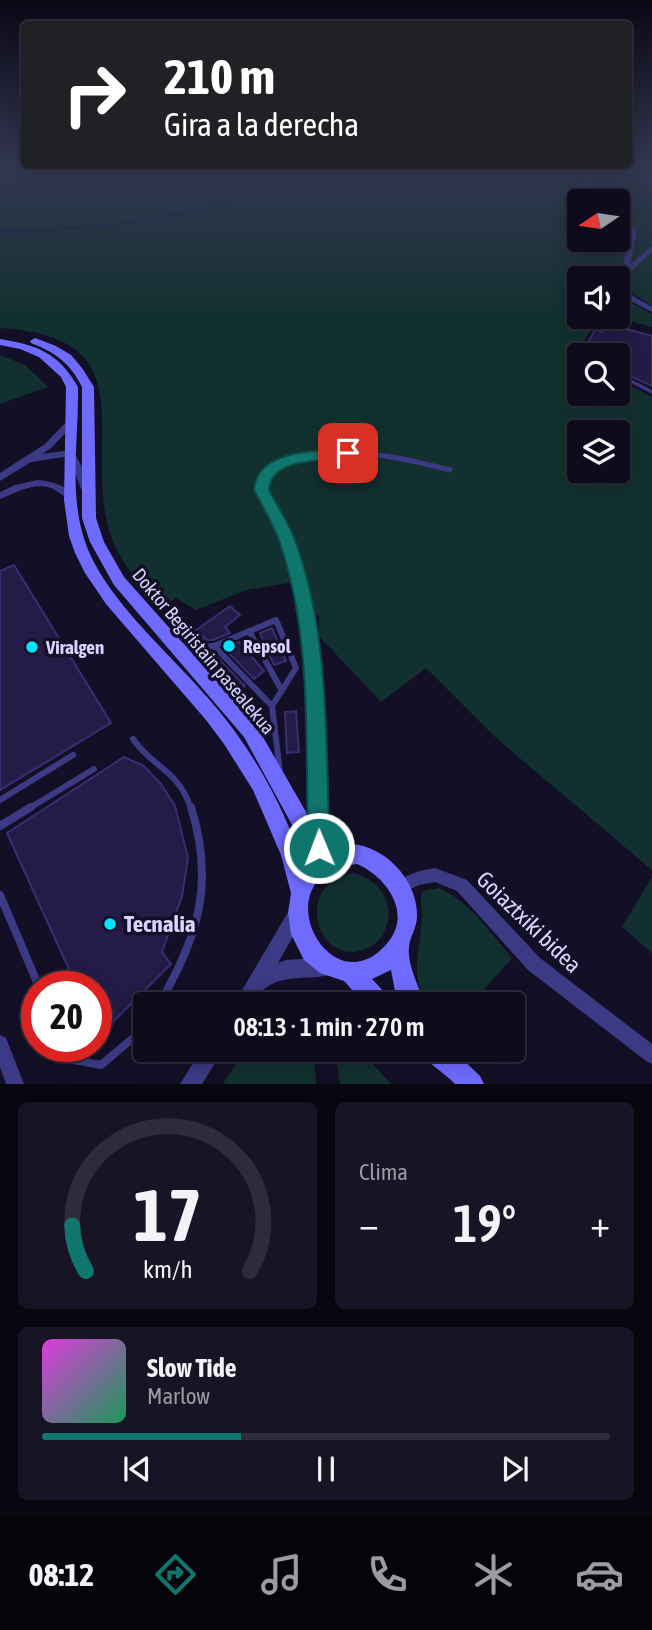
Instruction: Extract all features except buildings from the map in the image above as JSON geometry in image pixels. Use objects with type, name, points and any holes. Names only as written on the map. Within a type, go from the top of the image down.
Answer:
[{"type":"main road","name":"Doktor Begiristain pasealekua","points":[[0,335],[34,340],[58,350],[82,371],[88,387],[89,518],[106,561],[119,581],[250,731],[310,838],[323,854]]},
{"type":"main road","name":"Doktor Begiristain pasealekua","points":[[0,342],[50,357],[64,369],[72,387],[72,456]]},
{"type":"main road","points":[[72,456],[71,497],[75,535],[83,557],[108,596],[219,723],[240,751],[285,841],[301,891]]},
{"type":"main road","points":[[323,854],[357,855],[372,859],[386,867],[400,886],[407,912],[405,930],[398,947],[387,960],[372,970],[351,972],[328,967],[306,944],[298,912],[301,891],[323,854]]},
{"type":"main road","points":[[398,947],[407,992]]},
{"type":"main road","points":[[351,972],[369,992]]},
{"type":"main road","points":[[449,1062],[472,1084]]},
{"type":"street","points":[[630,228],[634,231],[630,249]]},
{"type":"street","points":[[630,268],[652,248]]},
{"type":"street","points":[[630,297],[652,310]]},
{"type":"street","points":[[0,478],[30,460],[72,421]]},
{"type":"street","points":[[30,460],[64,454],[72,456]]},
{"type":"street","name":"Doktor Begiristain pasealekua","points":[[72,456],[80,468],[82,484],[89,496]]},
{"type":"street","points":[[0,496],[18,487],[38,482],[55,485],[71,497]]},
{"type":"street","name":"Goiaztxiki bidea","points":[[400,886],[435,875],[462,885],[534,964],[652,1055]]},
{"type":"street","points":[[251,992],[298,912]]},
{"type":"street","points":[[256,984],[286,970],[328,967]]},
{"type":"street","points":[[0,1044],[15,1084]]},
{"type":"street","points":[[192,1083],[205,1062]]},
{"type":"lane","points":[[630,381],[652,392]]},
{"type":"lane","points":[[323,854],[308,622],[288,542],[262,490],[264,477],[277,464],[287,460],[348,453],[409,460],[450,470]]},
{"type":"lane","points":[[176,645],[214,646],[276,621],[296,668],[272,706]]},
{"type":"lane","points":[[249,631],[282,691]]},
{"type":"lane","points":[[214,646],[272,706],[282,785]]},
{"type":"lane","points":[[133,739],[139,748],[169,771],[188,798],[200,836],[202,895],[183,963],[166,992]]},
{"type":"lane","points":[[0,800],[73,755]]},
{"type":"lane","points":[[0,826],[94,769]]},
{"type":"lane","points":[[0,895],[32,971]]},
{"type":"lane","points":[[112,1056],[133,1038]]},
{"type":"lane","points":[[84,1062],[101,1065],[105,1062]]},
{"type":"green space","points":[[0,218],[567,218],[567,252],[630,252],[630,218],[652,218],[652,307],[630,292],[630,266],[567,266],[567,329],[592,329],[583,343],[567,343],[567,406],[630,406],[630,385],[652,397],[652,870],[495,737],[426,668],[381,702],[319,636],[319,615],[311,615],[300,581],[246,590],[196,610],[176,598],[162,608],[125,564],[110,533],[103,497],[101,399],[94,372],[77,351],[47,336],[0,328]]},
{"type":"green space","points":[[630,302],[652,314],[652,327],[630,321]]},
{"type":"green space","points":[[0,355],[25,365],[48,387],[0,404]]},
{"type":"green space","points":[[353,873],[372,881],[379,888],[389,914],[383,934],[377,942],[362,950],[346,951],[333,946],[323,935],[317,906],[323,891],[334,880]]},
{"type":"green space","points":[[652,877],[652,953],[622,927]]},
{"type":"green space","points":[[439,888],[460,901],[512,958],[482,992],[421,992],[417,962],[423,891]]},
{"type":"green space","points":[[237,1062],[315,1062],[316,1084],[223,1084]]},
{"type":"green space","points":[[337,1062],[371,1062],[391,1084],[340,1084]]},
{"type":"waterway","points":[[0,230],[79,228],[160,218]]},
{"type":"place","name":"Repsol","points":[[229,646]]},
{"type":"place","name":"Viralgen","points":[[32,647]]},
{"type":"place","name":"Tecnalia","points":[[110,924]]},
{"type":"route","points":[[319,848],[308,622],[288,542],[262,490],[262,484],[269,471],[287,460],[348,453]]}]
